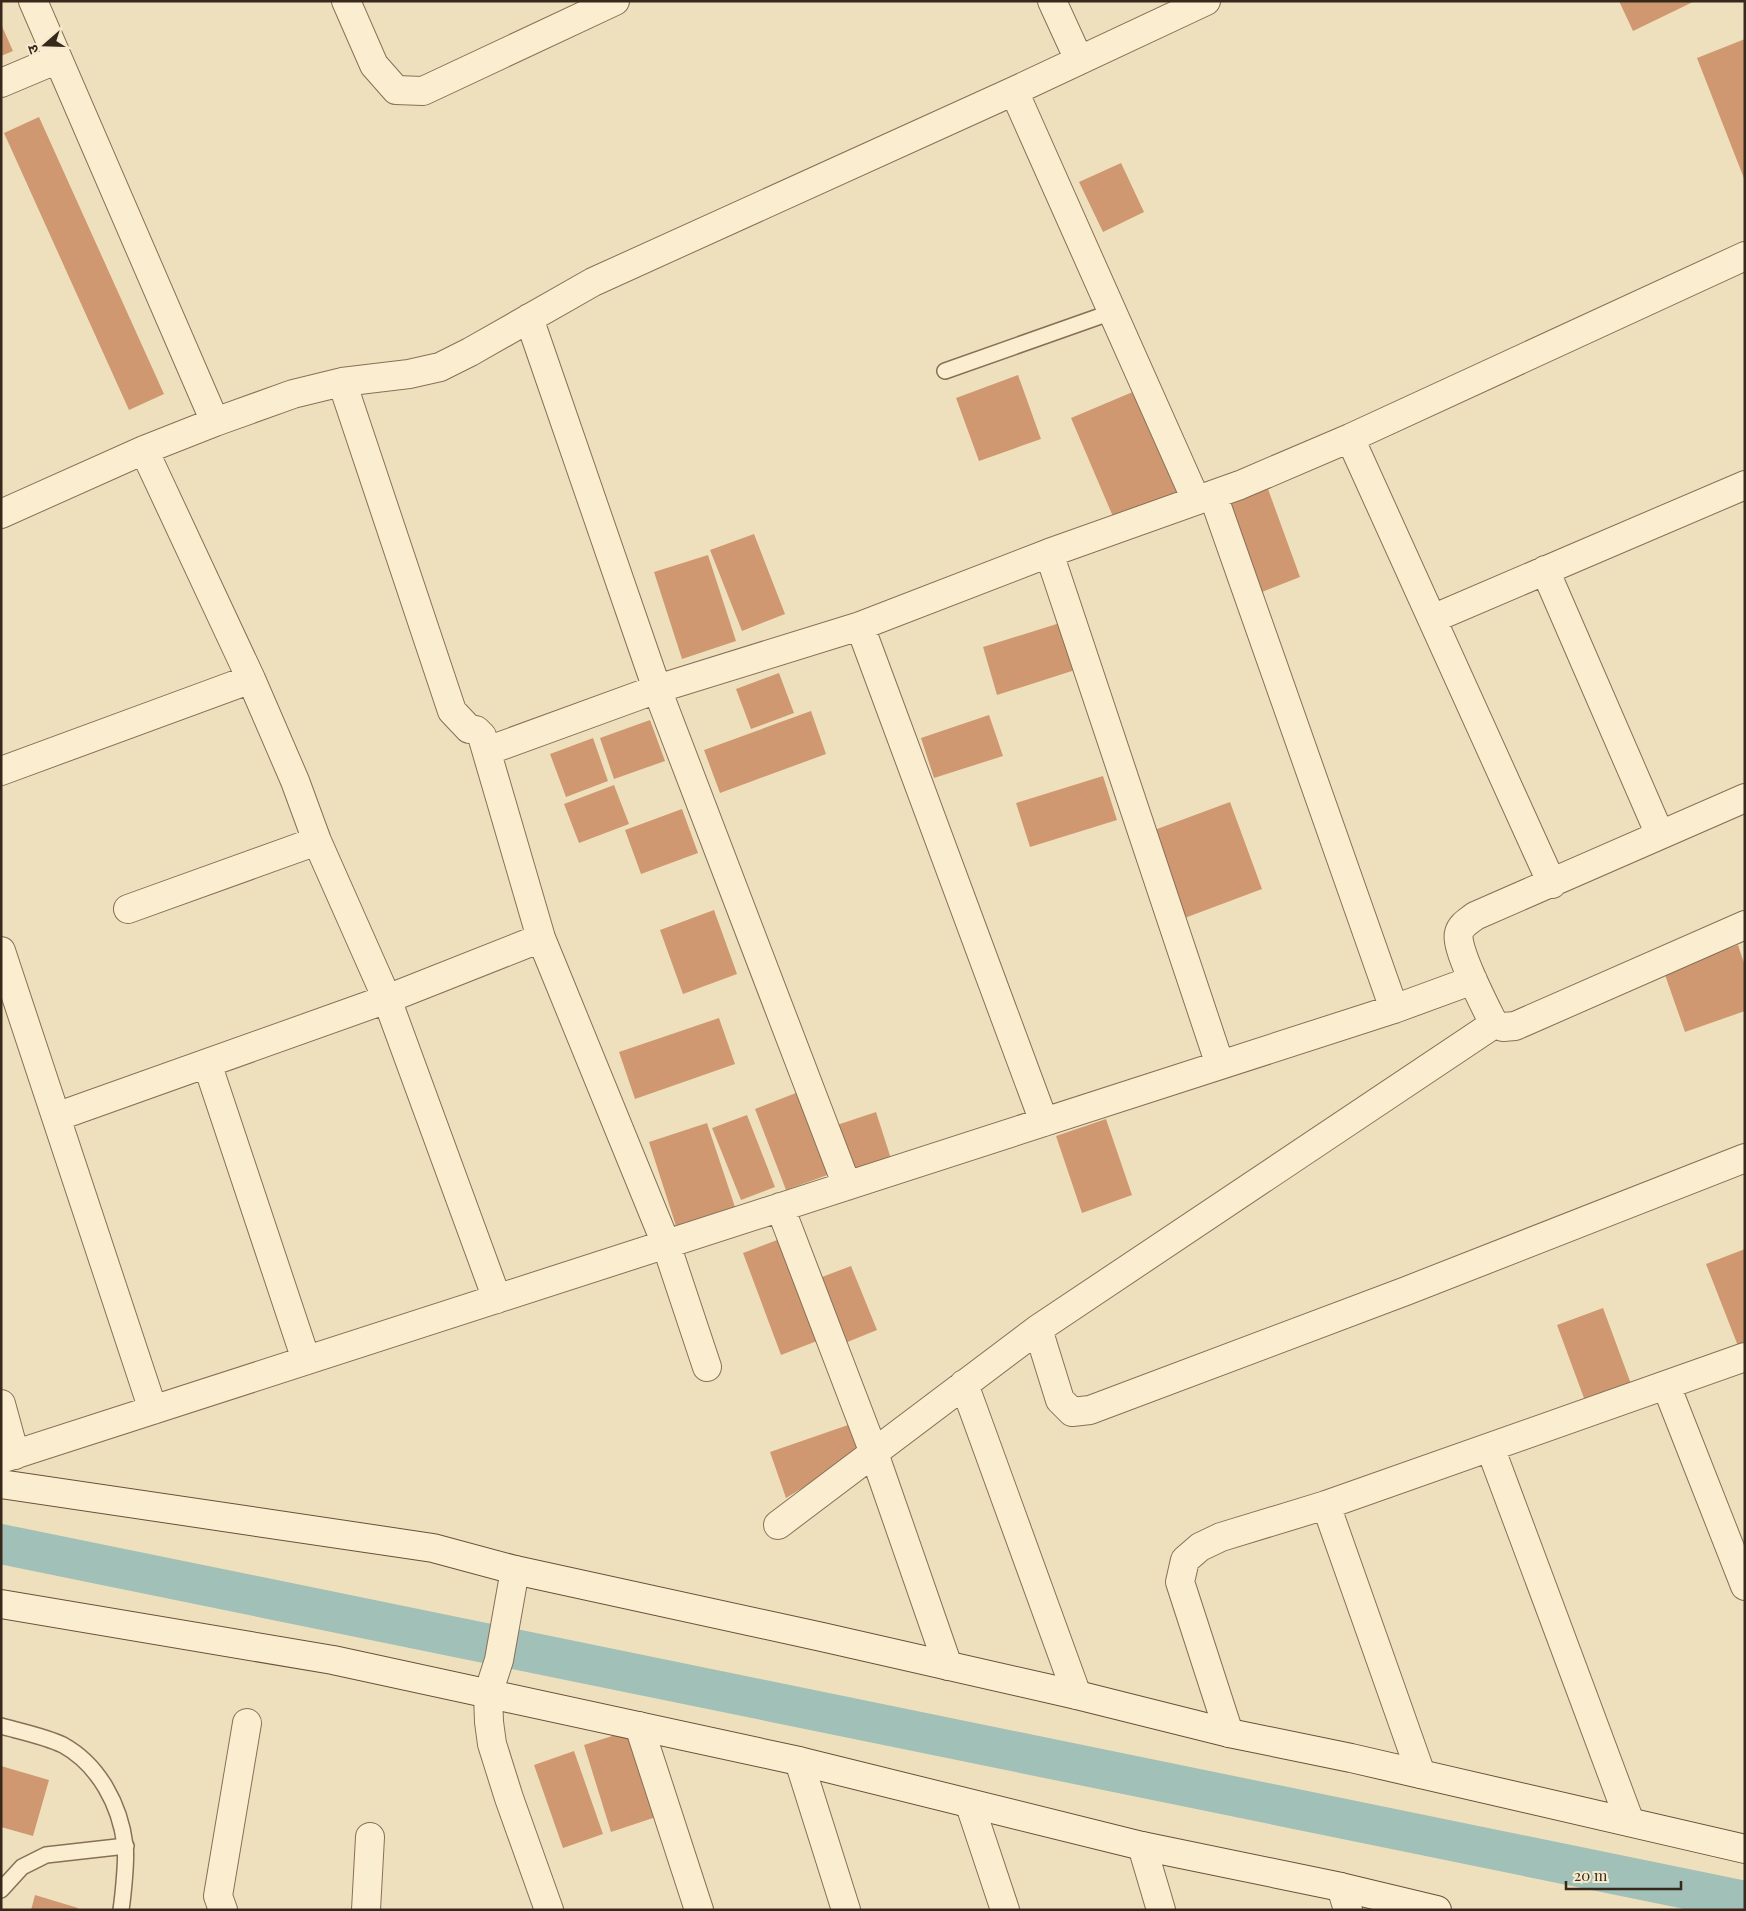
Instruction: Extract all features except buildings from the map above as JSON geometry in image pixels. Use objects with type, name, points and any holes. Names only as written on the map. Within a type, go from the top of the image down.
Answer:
[{"type":"street","points":[[33,1],[215,422]]},
{"type":"street","points":[[346,1],[374,65],[396,90],[423,91],[615,1]]},
{"type":"street","points":[[1052,1],[1079,60]]},
{"type":"street","points":[[1,514],[144,450],[294,394],[342,382],[409,374],[440,367],[593,282],[1014,91],[1206,1]]},
{"type":"street","points":[[1,83],[58,59]]},
{"type":"street","points":[[1014,91],[1112,312],[1204,498],[1394,1009]]},
{"type":"street","points":[[487,751],[657,689],[860,626],[1049,553],[1204,498],[1350,438],[1745,256]]},
{"type":"street","points":[[529,318],[657,689],[847,1186]]},
{"type":"street","points":[[342,382],[452,711],[469,729],[476,730],[482,736],[541,938],[666,1244],[707,1367]]},
{"type":"street","points":[[1350,438],[1552,884]]},
{"type":"street","points":[[144,450],[250,679],[295,781],[317,841],[387,999],[497,1299]]},
{"type":"street","points":[[1432,619],[1545,570],[1742,493]]},
{"type":"street","points":[[1049,553],[1220,1065]]},
{"type":"street","points":[[1545,570],[1660,835]]},
{"type":"street","points":[[860,626],[1044,1122]]},
{"type":"street","points":[[1,771],[250,679]]},
{"type":"street","points":[[1745,798],[1552,884],[1475,916],[1458,933],[1458,941],[1473,980],[1494,1024],[1503,1027],[1514,1026],[1745,925]]},
{"type":"street","points":[[128,909],[317,841]]},
{"type":"street","points":[[56,1117],[387,999],[541,938]]},
{"type":"street","points":[[1,951],[153,1410]]},
{"type":"street","points":[[1,1404],[8,1457],[1394,1009],[1473,980]]},
{"type":"street","points":[[778,1525],[1038,1329],[1494,1024]]},
{"type":"street","points":[[207,1063],[306,1360]]},
{"type":"street","points":[[1038,1329],[1060,1400],[1072,1412],[1090,1410],[1406,1291],[1745,1158]]},
{"type":"street","points":[[780,1207],[874,1453],[948,1666]]},
{"type":"street","points":[[1229,1733],[1180,1582],[1184,1560],[1200,1547],[1221,1537],[1326,1505],[1745,1357]]},
{"type":"street","points":[[964,1384],[1077,1695]]},
{"type":"street","points":[[1666,1384],[1745,1586]]},
{"type":"street","points":[[1490,1448],[1630,1822]]},
{"type":"street","points":[[1,1484],[434,1548],[515,1570],[1077,1695],[1229,1733],[1421,1774],[1745,1848]]},
{"type":"street","points":[[1326,1505],[1421,1774]]},
{"type":"street","points":[[515,1570],[499,1660],[488,1694],[492,1744],[548,1910]]},
{"type":"street","points":[[1,1604],[333,1660],[799,1762],[1142,1846],[1344,1898],[1437,1910]]},
{"type":"street","points":[[223,1910],[218,1896],[247,1723]]},
{"type":"street","points":[[639,1726],[699,1910]]},
{"type":"street","points":[[799,1762],[846,1910]]},
{"type":"street","points":[[970,1805],[1005,1910]]},
{"type":"street","points":[[366,1910],[370,1837]]},
{"type":"street","points":[[1142,1846],[1161,1910]]},
{"type":"lane","points":[[946,371],[1112,312]]},
{"type":"lane","points":[[1,1726],[62,1745],[83,1758],[101,1779],[115,1806],[126,1846],[121,1910]]},
{"type":"lane","points":[[1,1890],[22,1867],[46,1855],[126,1846]]},
{"type":"waterway","points":[[1,1544],[1745,1901]]}]
